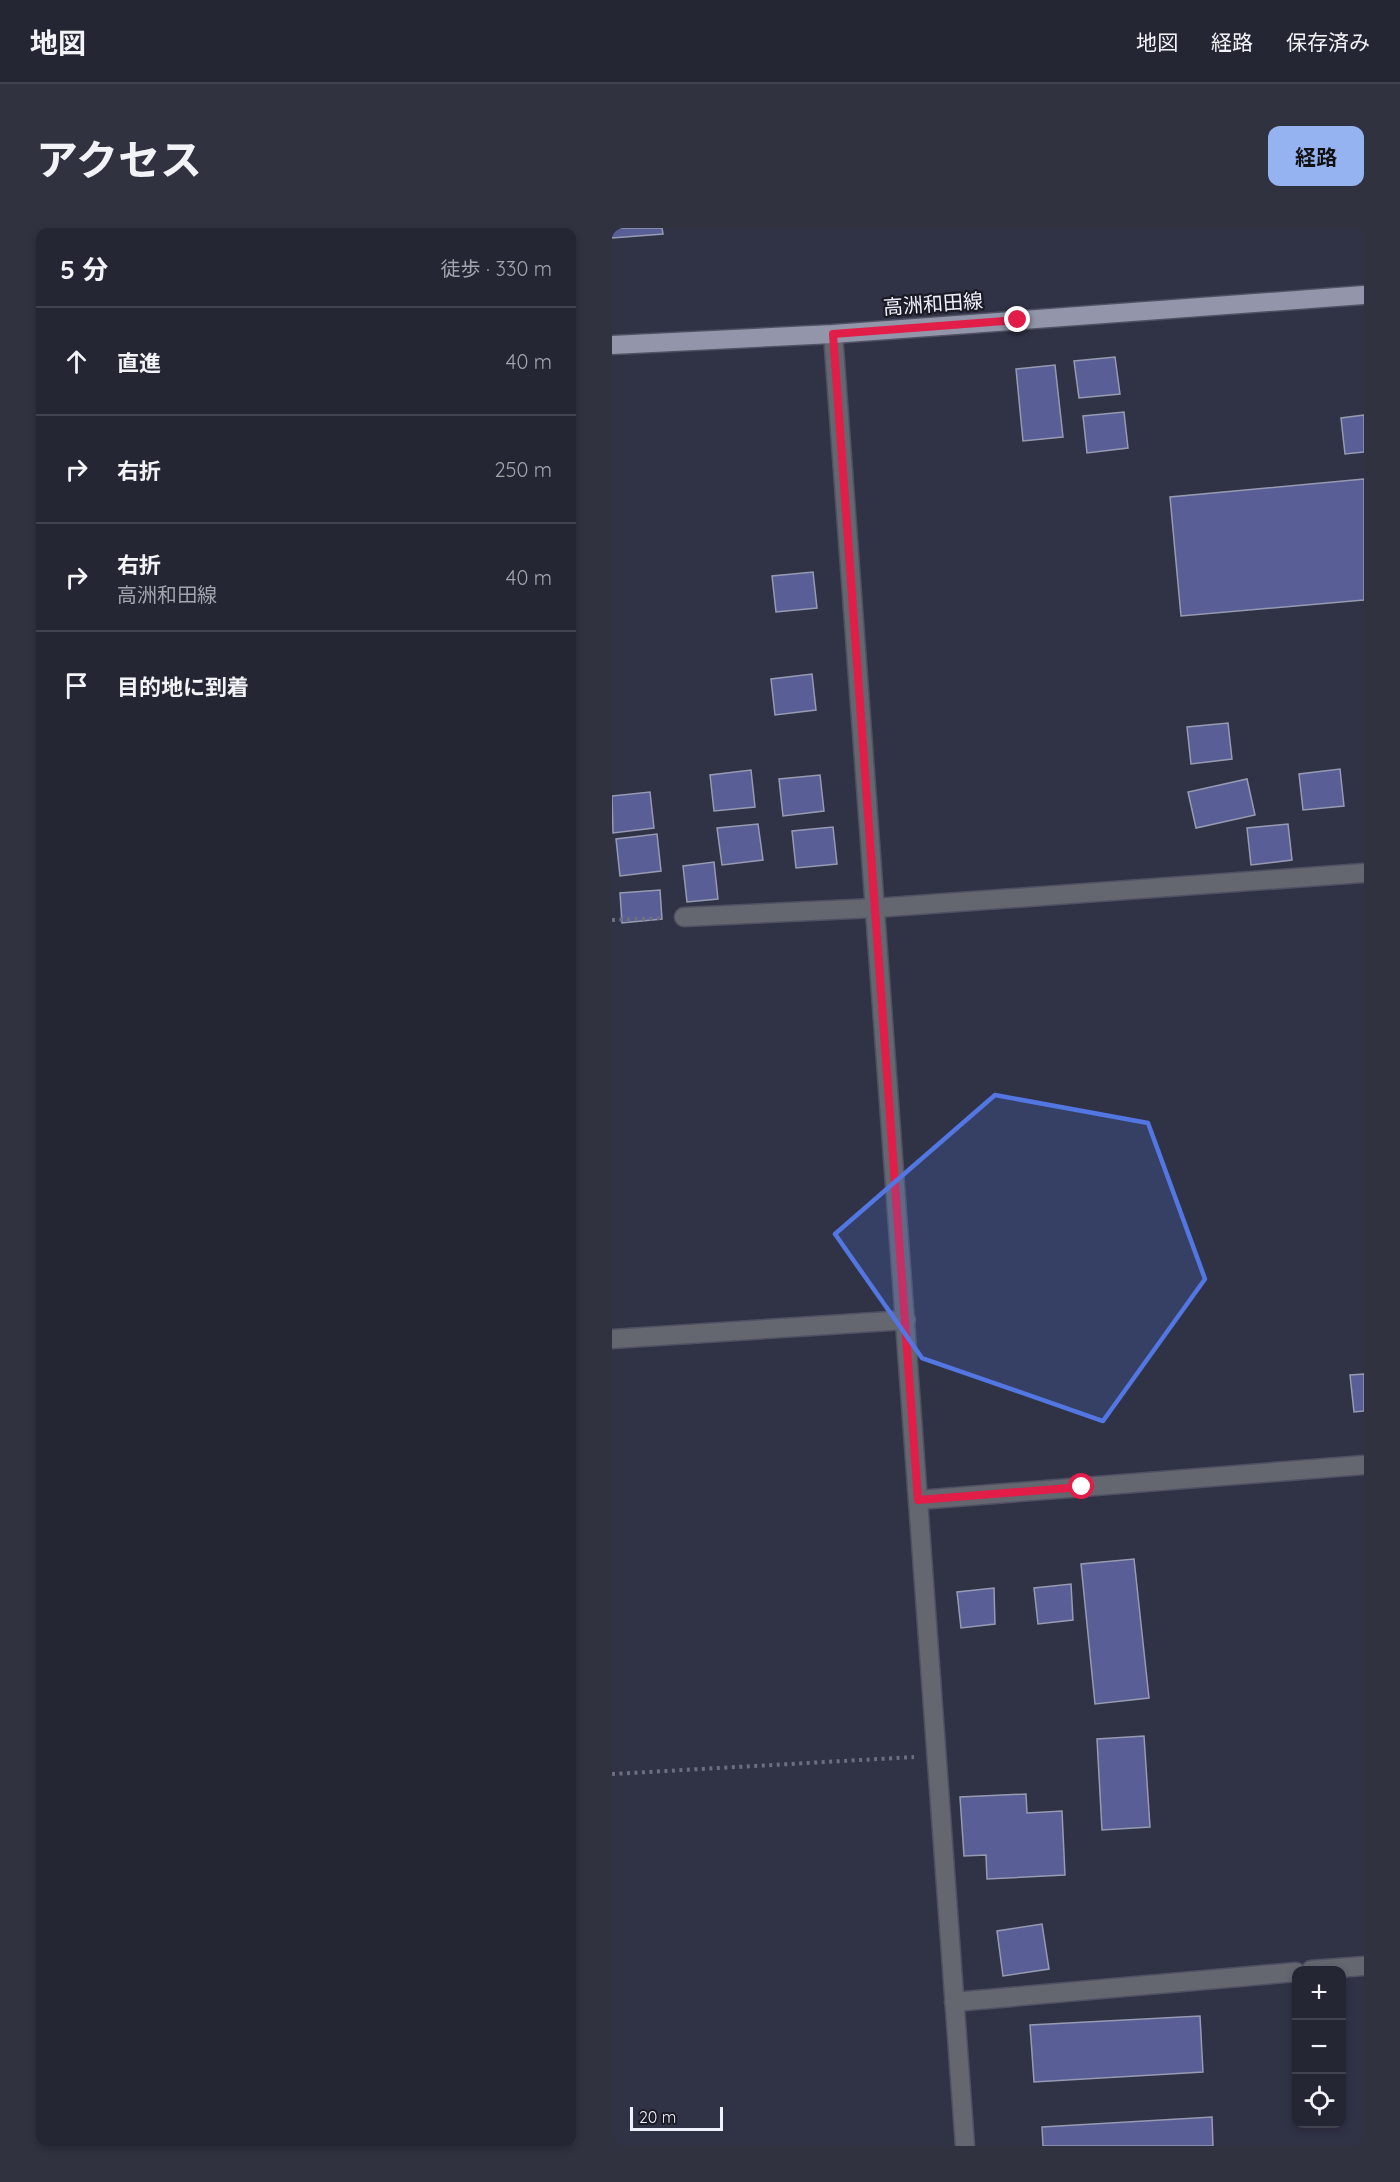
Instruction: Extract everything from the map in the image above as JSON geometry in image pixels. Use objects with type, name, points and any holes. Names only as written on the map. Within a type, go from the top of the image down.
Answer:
[{"type":"main road","name":"高洲和田線","points":[[612,345],[833,334],[1364,295]]},
{"type":"street","points":[[833,334],[965,2146]]},
{"type":"street","points":[[684,917],[875,908],[1364,873]]},
{"type":"street","points":[[612,1339],[906,1320]]},
{"type":"street","points":[[918,1500],[1364,1465]]},
{"type":"street","points":[[1346,1968],[1364,1966]]},
{"type":"street","points":[[954,2002],[1292,1972]]},
{"type":"path","points":[[612,920],[684,917]]},
{"type":"path","points":[[612,1774],[936,1755]]},
{"type":"highlighted area","points":[[995,1095],[1148,1123],[1205,1279],[1103,1421],[922,1358],[835,1234]]},
{"type":"building","points":[[612,228],[662,228],[663,234],[612,238]]},
{"type":"building","points":[[1115,357],[1120,394],[1079,398],[1074,361]]},
{"type":"building","points":[[1055,365],[1063,437],[1023,441],[1016,369]]},
{"type":"building","points":[[1124,412],[1128,448],[1087,453],[1083,416]]},
{"type":"building","points":[[1364,415],[1364,452],[1345,454],[1341,418]]},
{"type":"building","points":[[1364,479],[1364,600],[1181,616],[1170,497]]},
{"type":"building","points":[[813,572],[817,608],[776,612],[772,576]]},
{"type":"building","points":[[812,674],[816,710],[775,715],[771,679]]},
{"type":"building","points":[[1228,723],[1232,759],[1191,764],[1187,727]]},
{"type":"building","points":[[1340,769],[1344,806],[1303,810],[1299,774]]},
{"type":"building","points":[[751,770],[755,807],[714,811],[710,775]]},
{"type":"building","points":[[820,775],[824,811],[783,816],[779,779]]},
{"type":"building","points":[[1247,779],[1255,815],[1196,828],[1188,792]]},
{"type":"building","points":[[650,792],[654,828],[613,833],[612,796]]},
{"type":"building","points":[[758,824],[763,860],[722,865],[717,828]]},
{"type":"building","points":[[1288,824],[1292,860],[1251,865],[1247,828]]},
{"type":"building","points":[[833,827],[837,864],[796,868],[792,831]]},
{"type":"building","points":[[657,834],[661,871],[620,876],[616,839]]},
{"type":"building","points":[[714,862],[718,899],[687,902],[683,866]]},
{"type":"building","points":[[660,890],[662,919],[622,923],[620,893]]},
{"type":"building","points":[[1364,1374],[1364,1411],[1354,1412],[1350,1375]]},
{"type":"building","points":[[1134,1559],[1149,1698],[1095,1704],[1081,1564]]},
{"type":"building","points":[[1071,1584],[1073,1620],[1038,1624],[1034,1588]]},
{"type":"building","points":[[994,1588],[995,1624],[961,1628],[957,1592]]},
{"type":"building","points":[[1144,1736],[1150,1827],[1102,1830],[1097,1739]]},
{"type":"building","points":[[1026,1794],[1027,1813],[1062,1811],[1065,1875],[987,1879],[986,1855],[964,1856],[960,1797]]},
{"type":"building","points":[[1042,1924],[1049,1969],[1003,1976],[997,1931]]},
{"type":"building","points":[[1200,2016],[1203,2072],[1034,2082],[1030,2025]]},
{"type":"building","points":[[1212,2117],[1213,2146],[1043,2146],[1042,2127]]},
{"type":"route","points":[[1018,320],[833,334],[918,1500],[1082,1487]]}]
